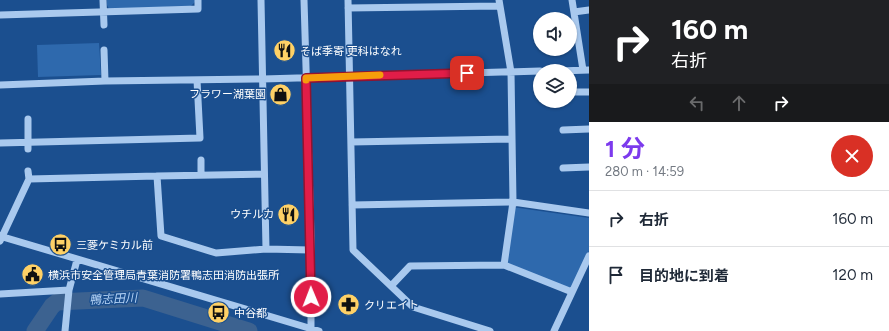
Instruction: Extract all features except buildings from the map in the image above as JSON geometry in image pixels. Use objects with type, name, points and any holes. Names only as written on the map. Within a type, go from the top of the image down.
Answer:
[{"type":"street","points":[[103,0],[104,25]]},
{"type":"street","points":[[0,15],[198,9],[198,0]]},
{"type":"street","points":[[261,0],[266,249]]},
{"type":"street","points":[[28,171],[29,179],[1,238],[314,330],[310,250],[304,0]]},
{"type":"street","points":[[348,0],[353,250],[413,307],[490,331]]},
{"type":"street","points":[[572,0],[574,12],[589,10]]},
{"type":"street","points":[[348,8],[499,3],[510,72],[513,202],[504,265]]},
{"type":"street","points":[[577,26],[586,70]]},
{"type":"street","points":[[104,50],[105,81]]},
{"type":"street","points":[[0,85],[105,81],[263,79],[533,71]]},
{"type":"street","points":[[198,80],[201,146]]},
{"type":"street","points":[[577,92],[589,92]]},
{"type":"street","points":[[28,119],[28,146]]},
{"type":"street","points":[[564,130],[589,130]]},
{"type":"street","points":[[0,143],[28,146],[200,138]]},
{"type":"street","points":[[351,142],[511,139]]},
{"type":"street","points":[[201,160],[201,175]]},
{"type":"street","points":[[564,168],[589,167]]},
{"type":"street","points":[[29,179],[264,174]]},
{"type":"street","points":[[157,176],[161,236],[216,253],[266,249],[310,250]]},
{"type":"street","points":[[352,206],[513,202],[589,213]]},
{"type":"street","points":[[554,331],[589,256]]},
{"type":"street","points":[[65,331],[69,294],[77,260]]},
{"type":"street","points":[[391,286],[410,266],[504,265],[572,292]]},
{"type":"street","points":[[0,294],[69,294]]},
{"type":"shaded area","points":[[107,0],[195,0],[195,2],[191,6],[109,9]]},
{"type":"shaded area","points":[[99,43],[101,75],[38,77],[37,45]]},
{"type":"shaded area","points":[[512,207],[589,218],[589,251],[572,292],[504,265]]},
{"type":"waterway","name":"鴨志田川","points":[[35,331],[52,306],[57,302],[143,298],[249,331]]},
{"type":"slow traffic","points":[[306,80],[306,78],[380,75]]},
{"type":"place","name":"そば季寄 更科はなれ","points":[[285,51]]},
{"type":"place","name":"フラワー湖葉園","points":[[281,94]]},
{"type":"place","name":"ウチルカ","points":[[289,214]]},
{"type":"place","name":"三菱ケミカル前","points":[[60,245]]},
{"type":"place","name":"横浜市安全管理局青葉消防署鴨志田消防出張所","points":[[32,275]]},
{"type":"place","name":"クリエイト","points":[[349,305]]},
{"type":"place","name":"中谷都","points":[[218,313]]},
{"type":"route","points":[[311,297],[311,235],[306,78],[467,73]]}]
